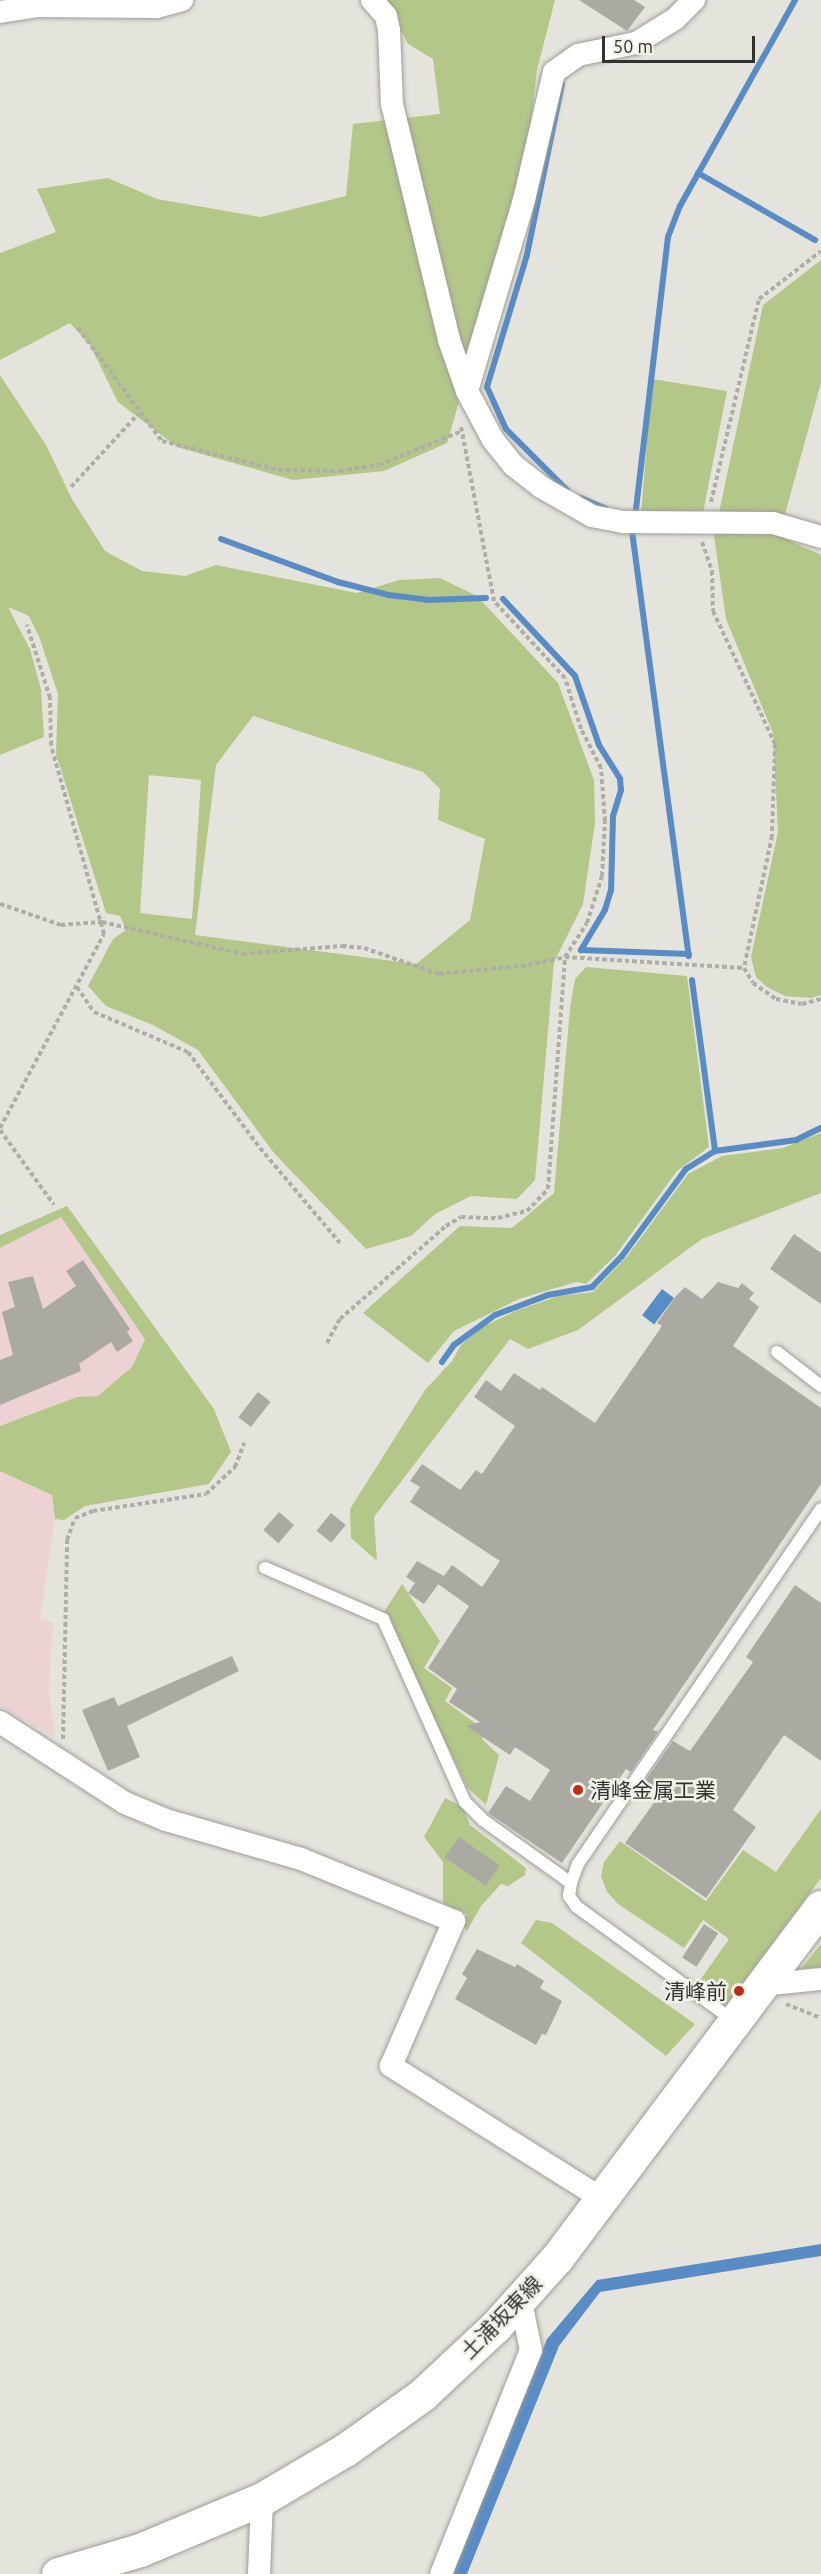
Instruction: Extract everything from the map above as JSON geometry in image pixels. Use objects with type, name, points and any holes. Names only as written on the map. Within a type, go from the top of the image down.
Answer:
[{"type":"main road","name":"土浦坂東線","points":[[58,2574],[140,2550],[262,2499],[345,2450],[422,2395],[514,2306],[602,2199],[821,1907]]},
{"type":"street","points":[[0,12],[36,6],[156,7],[182,0]]},
{"type":"street","points":[[372,0],[386,16],[390,30],[392,104],[449,340],[467,391],[493,440],[513,465],[569,506],[592,516],[624,522],[703,525],[773,523],[821,537]]},
{"type":"street","points":[[467,391],[524,200],[554,72],[578,55],[636,43],[675,20],[694,0]]},
{"type":"street","points":[[0,1722],[126,1803],[165,1821],[301,1859],[454,1921],[391,2066],[602,2199]]},
{"type":"street","points":[[762,1984],[821,1979]]},
{"type":"street","points":[[441,2574],[531,2350],[524,2316],[514,2306]]},
{"type":"street","points":[[259,2574],[262,2499]]},
{"type":"lane","points":[[777,1352],[821,1386]]},
{"type":"lane","points":[[735,2022],[576,1906],[569,1896],[571,1883],[578,1864],[821,1509]]},
{"type":"lane","points":[[265,1568],[383,1619],[465,1802],[571,1883]]},
{"type":"path","points":[[821,251],[759,299],[703,525],[712,571],[713,611],[775,744],[772,836],[744,968],[753,983],[776,999],[802,1004],[821,999]]},
{"type":"path","points":[[78,328],[162,441],[278,470],[340,471],[380,465],[462,431]]},
{"type":"path","points":[[327,1343],[340,1319],[446,1226],[461,1217],[498,1218],[527,1211],[548,1190],[565,957],[587,923],[597,897],[604,855],[605,779],[582,729],[565,678],[494,601],[462,431],[467,391]]},
{"type":"path","points":[[71,487],[139,413]]},
{"type":"path","points":[[27,625],[50,698],[51,746],[104,934],[0,1129],[54,1205]]},
{"type":"path","points":[[0,904],[61,925],[102,922],[243,954],[342,946],[364,948],[439,975],[528,965],[565,957],[744,968]]},
{"type":"path","points":[[77,987],[93,1012],[188,1052],[260,1148],[340,1243]]},
{"type":"path","points":[[62,1761],[67,1540],[75,1518],[93,1511],[206,1494],[235,1467],[244,1443]]},
{"type":"shaded area","points":[[61,1216],[145,1338],[132,1367],[98,1396],[77,1398],[0,1426],[0,1248]]},
{"type":"shaded area","points":[[0,1471],[52,1495],[55,1519],[40,1619],[53,1623],[49,1690],[55,1737],[0,1706]]},
{"type":"green space","points":[[385,0],[555,0],[537,70],[528,148],[514,213],[447,443],[384,471],[293,480],[177,447],[118,402],[90,345],[70,323],[0,360],[0,253],[56,232],[37,189],[108,178],[157,199],[261,217],[346,196],[353,124],[440,114],[433,59],[408,44]]},
{"type":"green space","points":[[821,260],[821,383],[779,536],[821,555],[821,995],[811,998],[785,996],[767,987],[756,977],[751,957],[778,832],[773,733],[726,619],[714,536],[763,305]]},
{"type":"green space","points":[[0,375],[46,445],[72,499],[105,551],[142,571],[185,576],[216,565],[357,593],[399,580],[440,578],[477,596],[558,683],[594,780],[595,823],[583,904],[554,962],[535,1180],[517,1199],[471,1196],[435,1214],[411,1236],[366,1249],[274,1153],[198,1050],[153,1025],[106,1006],[88,986],[113,939],[126,930],[120,916],[106,913],[56,754],[58,694],[40,639],[29,616],[8,607],[30,649],[41,689],[44,737],[0,755]],"holes":[[[253,716],[423,772],[440,789],[438,820],[485,839],[470,920],[416,964],[195,935],[216,765]],[[149,775],[201,780],[192,919],[140,913]]]},
{"type":"green space","points":[[652,379],[727,391],[703,513],[641,514]]},
{"type":"green space","points":[[586,967],[687,976],[709,1147],[677,1171],[615,1256],[586,1284],[576,1282],[519,1299],[454,1331],[428,1363],[363,1313],[460,1226],[512,1228],[554,1193],[570,1008],[575,979]]},
{"type":"green space","points":[[821,1133],[821,1193],[702,1239],[578,1330],[528,1349],[510,1339],[374,1517],[377,1561],[351,1538],[350,1509],[425,1390],[452,1361],[461,1345],[480,1328],[518,1310],[559,1296],[593,1292],[628,1255],[688,1174],[722,1156],[783,1148]]},
{"type":"green space","points":[[67,1206],[214,1409],[231,1452],[209,1484],[85,1506],[64,1520],[55,1519],[52,1495],[0,1471],[0,1426],[77,1397],[98,1396],[132,1367],[145,1339],[61,1217],[0,1248],[0,1235]]},
{"type":"green space","points":[[402,1584],[440,1641],[424,1668],[452,1688],[445,1701],[486,1731],[482,1739],[499,1755],[486,1805],[467,1787],[384,1612]]},
{"type":"green space","points":[[445,1798],[463,1807],[470,1825],[526,1868],[525,1875],[508,1886],[501,1884],[481,1906],[467,1931],[462,1925],[467,1914],[443,1903],[443,1862],[424,1837]],"holes":[[[445,1857],[500,1866],[485,1886]]]},
{"type":"green space","points":[[821,1809],[821,1878],[727,2004],[700,1980],[729,1939],[703,1920],[684,1948],[618,1904],[607,1892],[601,1876],[604,1862],[620,1841],[706,1901],[743,1850],[776,1872]]},
{"type":"green space","points":[[536,1920],[552,1923],[695,2024],[666,2056],[521,1943]]},
{"type":"green space","points":[[821,1944],[821,1967],[801,1969]]},
{"type":"water","points":[[662,1289],[674,1298],[654,1324],[642,1315]]},
{"type":"water","points":[[821,2244],[821,2256],[600,2292],[559,2346],[467,2574],[452,2574],[547,2339],[597,2280]]},
{"type":"building","points":[[579,0],[634,0],[645,7],[627,31]]},
{"type":"building","points":[[794,1234],[821,1253],[821,1304],[770,1269]]},
{"type":"building","points":[[83,1260],[130,1329],[127,1332],[133,1341],[117,1352],[111,1342],[79,1364],[81,1371],[0,1405],[0,1360],[13,1355],[2,1312],[15,1307],[8,1282],[33,1276],[43,1309],[76,1286],[66,1271]]},
{"type":"building","points":[[718,1282],[738,1288],[742,1283],[754,1293],[749,1299],[759,1307],[733,1346],[821,1408],[821,1484],[653,1730],[658,1732],[631,1772],[626,1769],[562,1863],[488,1813],[506,1786],[530,1801],[550,1770],[515,1747],[510,1755],[466,1726],[480,1722],[449,1702],[457,1689],[428,1668],[469,1606],[438,1584],[452,1565],[482,1587],[500,1561],[410,1502],[420,1487],[410,1481],[422,1464],[460,1490],[476,1470],[482,1474],[515,1426],[474,1397],[486,1380],[501,1391],[514,1373],[540,1390],[542,1387],[595,1423],[662,1326],[657,1323],[676,1296],[685,1287],[702,1299]]},
{"type":"building","points":[[258,1392],[271,1402],[251,1427],[238,1417]]},
{"type":"building","points":[[279,1512],[294,1525],[278,1543],[263,1530]]},
{"type":"building","points":[[331,1513],[346,1525],[331,1543],[317,1531]]},
{"type":"building","points":[[417,1561],[444,1576],[424,1604],[408,1593],[415,1583],[406,1577]]},
{"type":"building","points":[[795,1585],[821,1603],[821,1761],[784,1735],[733,1810],[756,1827],[706,1898],[625,1843],[661,1793],[645,1781],[673,1741],[690,1751],[753,1662],[746,1657]]},
{"type":"building","points":[[232,1656],[239,1671],[127,1726],[140,1757],[108,1771],[82,1710],[114,1697],[118,1706]]},
{"type":"building","points":[[459,1837],[500,1866],[486,1886],[445,1857]]},
{"type":"building","points":[[704,1924],[718,1933],[696,1967],[682,1958]]},
{"type":"building","points":[[477,1949],[515,1967],[517,1964],[544,1981],[540,1988],[562,2001],[546,2035],[542,2034],[536,2045],[455,1999],[467,1978],[462,1974]]},
{"type":"waterway","points":[[636,509],[668,237],[680,206],[795,0]]},
{"type":"waterway","points":[[562,84],[527,255],[487,387],[506,429],[567,490]]},
{"type":"waterway","points":[[698,173],[815,240]]},
{"type":"waterway","points":[[581,498],[605,508]]},
{"type":"waterway","points":[[632,531],[689,956]]},
{"type":"waterway","points":[[221,539],[338,582],[389,595],[427,600],[486,598]]},
{"type":"waterway","points":[[503,599],[575,676],[599,745],[620,779],[621,790],[613,816],[611,890],[605,910],[581,950],[689,954]]},
{"type":"waterway","points":[[692,980],[715,1151]]},
{"type":"waterway","points":[[442,1362],[454,1345],[495,1315],[548,1295],[592,1287],[622,1256],[686,1169],[715,1151],[796,1140],[821,1128]]},
{"type":"place","name":"清峰金属工業","points":[[578,1790]]},
{"type":"place","name":"清峰前","points":[[739,1991]]}]
